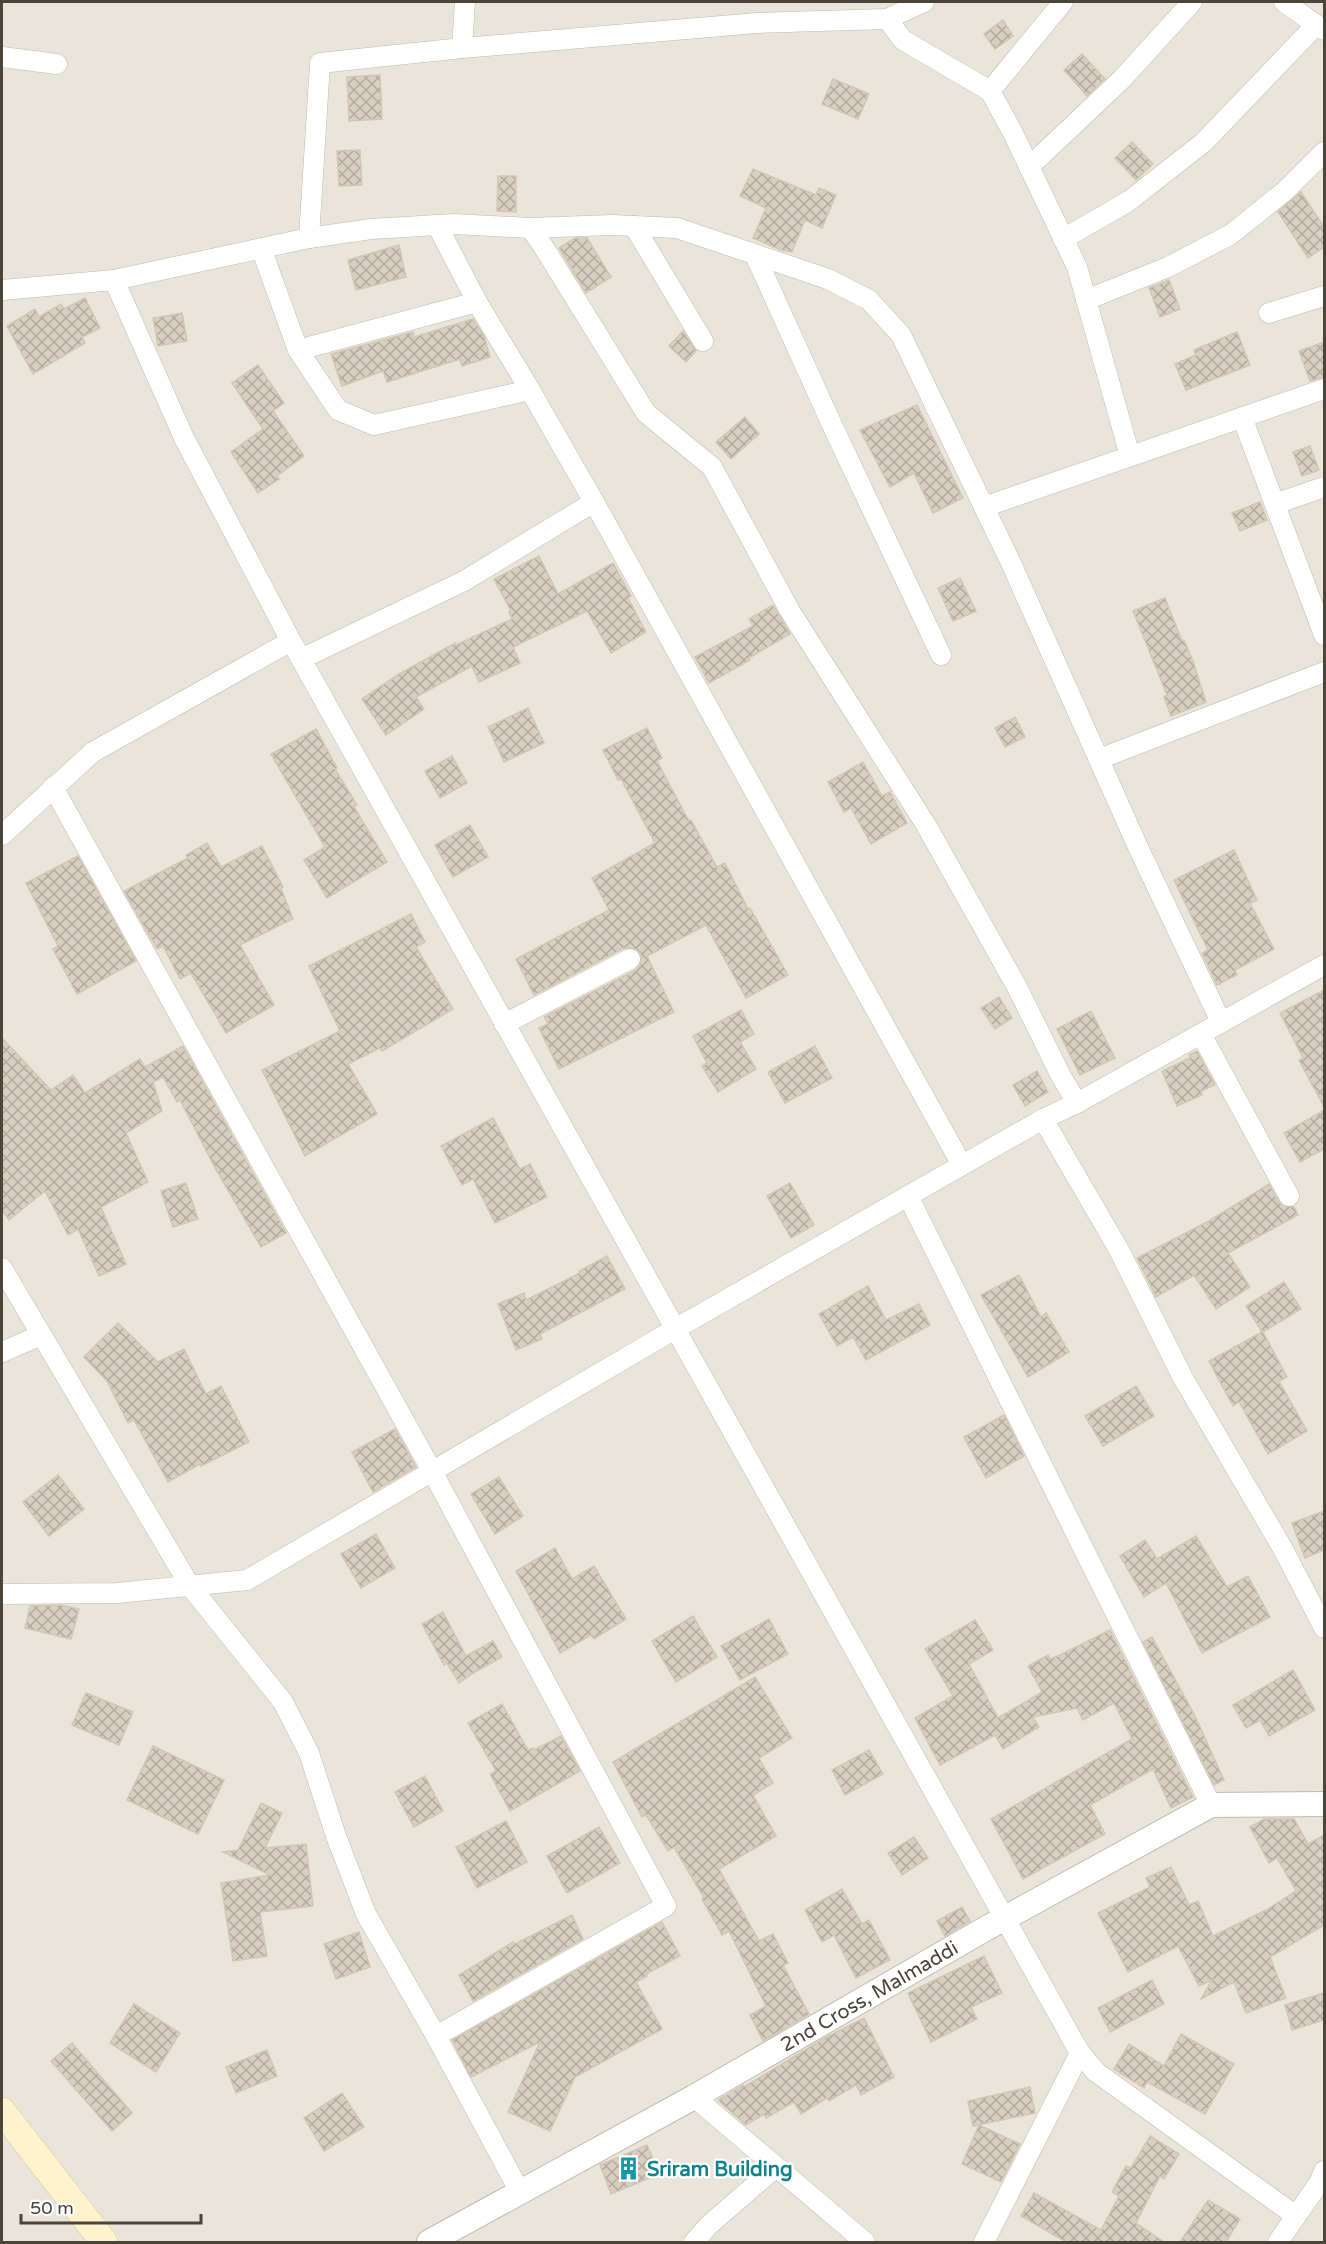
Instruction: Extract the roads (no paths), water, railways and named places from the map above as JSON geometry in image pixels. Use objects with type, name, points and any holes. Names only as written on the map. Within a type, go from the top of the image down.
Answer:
[{"type":"main road","points":[[2,2111],[104,2242]]},
{"type":"street","points":[[462,48],[465,2]]},
{"type":"street","points":[[309,238],[320,63],[462,48],[757,23],[887,19],[924,2]]},
{"type":"street","points":[[990,91],[1063,2]]},
{"type":"street","points":[[1029,168],[1122,79],[1192,2]]},
{"type":"street","points":[[1063,238],[1129,201],[1204,142],[1320,28],[1284,2]]},
{"type":"street","points":[[887,19],[903,40],[990,91],[1077,267],[1130,456]]},
{"type":"street","points":[[2,57],[57,64]]},
{"type":"street","points":[[1086,300],[1168,267],[1230,235],[1286,191],[1324,152]]},
{"type":"street","points":[[2,290],[114,280],[309,238],[371,230],[454,224],[530,228],[612,225],[677,228],[828,279],[868,300],[901,335],[984,507],[1221,1022]]},
{"type":"street","points":[[437,225],[477,302],[594,502],[962,1165]]},
{"type":"street","points":[[634,226],[703,341]]},
{"type":"street","points":[[530,228],[646,413],[712,467],[790,611],[926,825],[1017,987],[1061,1076],[1077,1103]]},
{"type":"street","points":[[261,248],[298,350],[338,410],[374,425],[530,390]]},
{"type":"street","points":[[755,255],[941,655]]},
{"type":"street","points":[[114,280],[184,438],[291,641],[1080,2054],[1096,2072],[1296,2216]]},
{"type":"street","points":[[1269,313],[1324,296]]},
{"type":"street","points":[[298,350],[477,302]]},
{"type":"street","points":[[984,507],[1324,389]]},
{"type":"street","points":[[1242,417],[1324,635]]},
{"type":"street","points":[[1275,504],[1324,487]]},
{"type":"street","points":[[301,659],[464,580],[594,502]]},
{"type":"street","points":[[2,835],[93,752],[291,641]]},
{"type":"street","points":[[1099,759],[1324,672]]},
{"type":"street","points":[[54,787],[432,1471],[666,1906],[436,2036]]},
{"type":"street","points":[[504,1024],[630,959]]},
{"type":"street","points":[[2,1594],[117,1593],[247,1580],[675,1329],[1043,1119],[1077,1103],[1324,964]]},
{"type":"street","points":[[1201,1034],[1289,1196]]},
{"type":"street","points":[[1043,1119],[1119,1250],[1183,1378],[1283,1549],[1324,1628]]},
{"type":"street","points":[[908,1196],[1211,1805]]},
{"type":"street","points":[[2,1268],[190,1586],[283,1702],[309,1753],[336,1836],[366,1914],[436,2036],[520,2192]]},
{"type":"street","points":[[2,1352],[42,1335]]},
{"type":"street","name":"2nd Cross, Malmaddi","points":[[429,2242],[694,2097],[1005,1917],[1211,1805],[1324,1804]]},
{"type":"street","points":[[984,2242],[1080,2054]]},
{"type":"street","points":[[694,2097],[865,2242]]},
{"type":"street","points":[[694,2242],[776,2167]]},
{"type":"street","points":[[1278,2242],[1324,2171]]},
{"type":"place","name":"Sriram Building","points":[[629,2169]]}]
